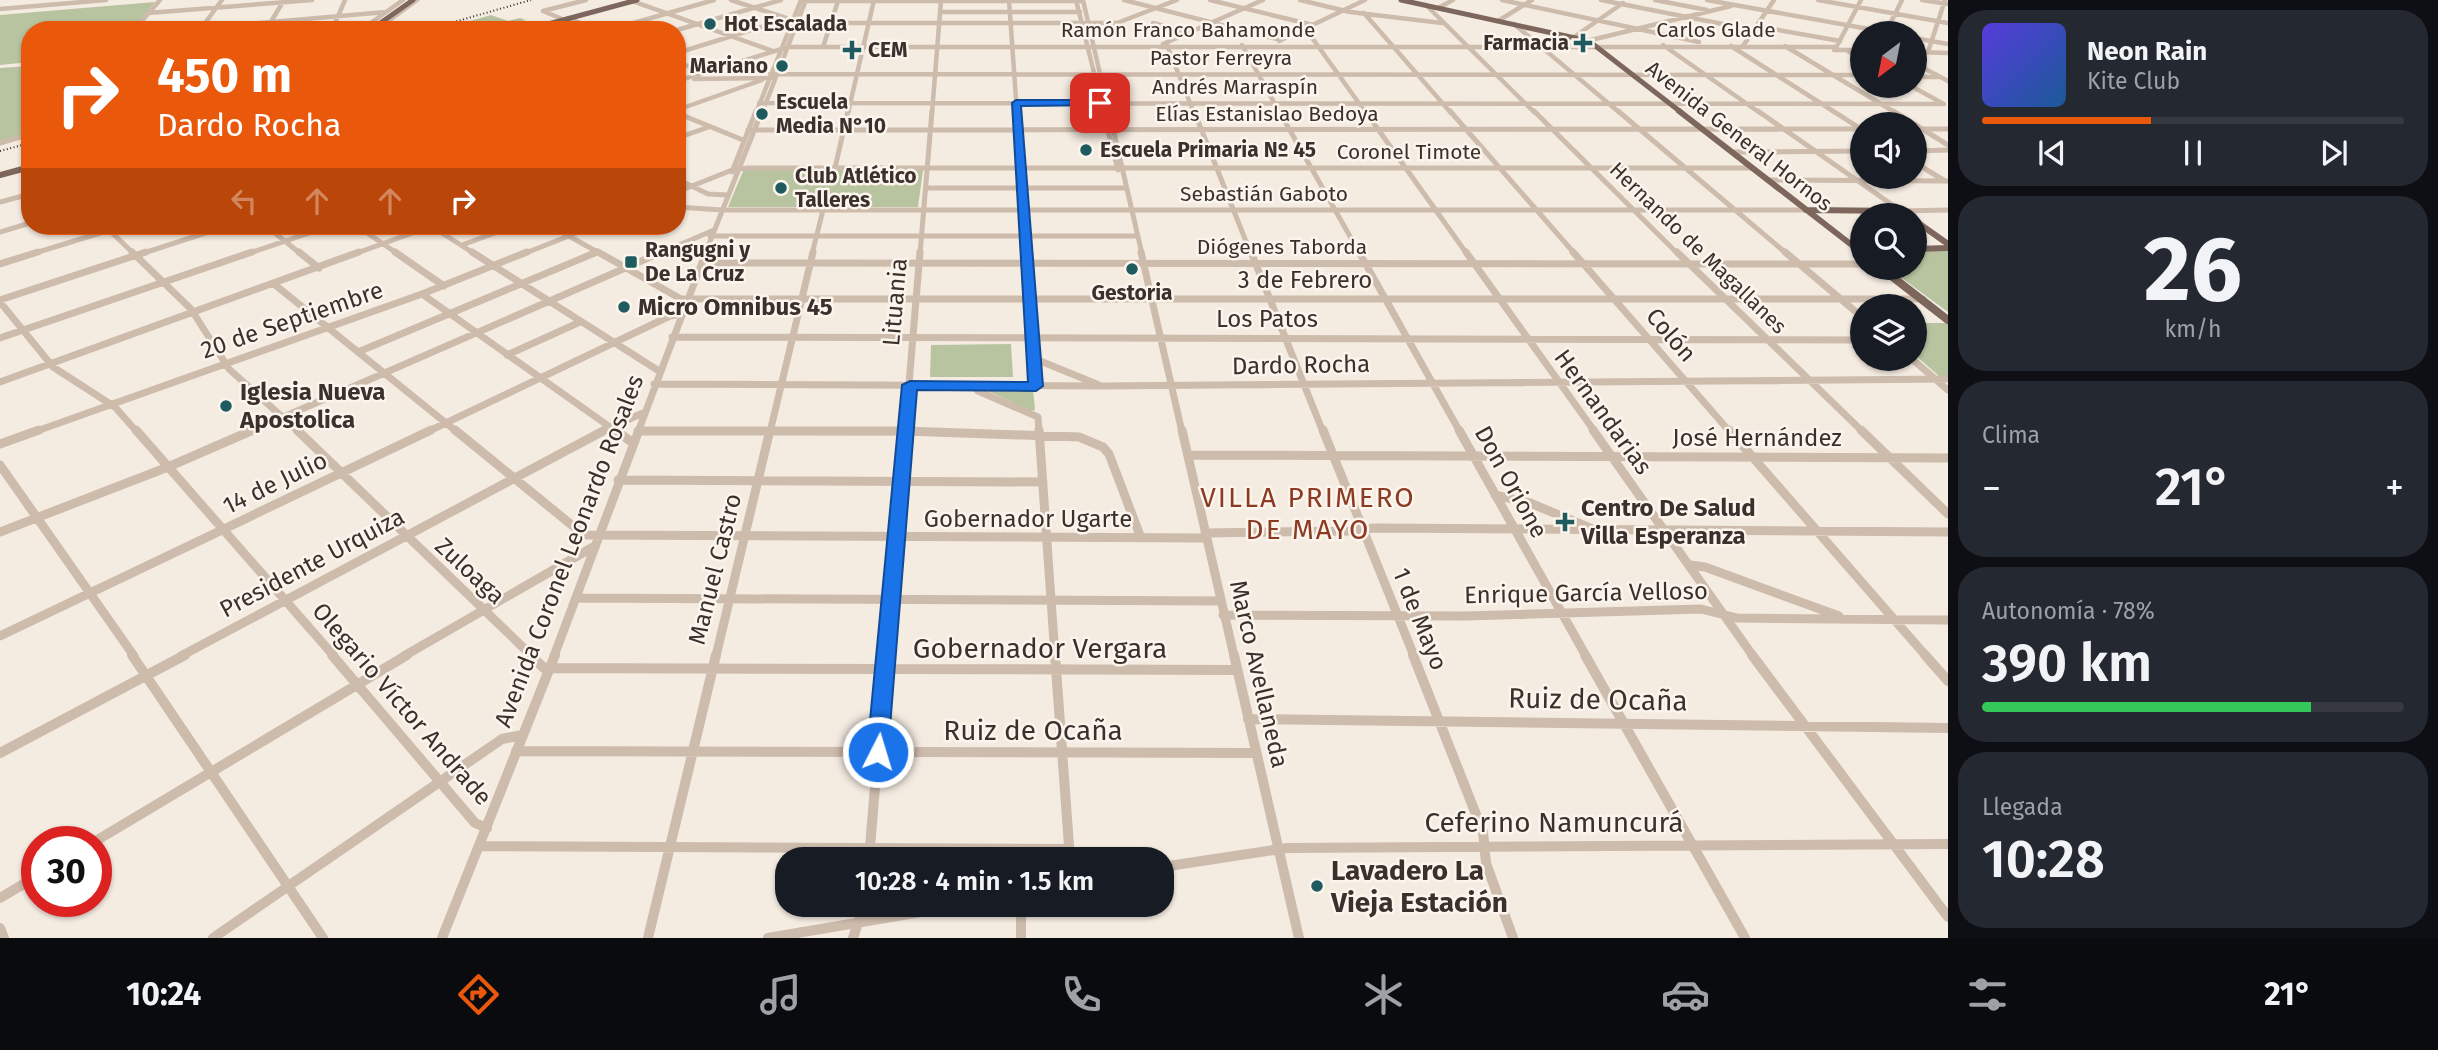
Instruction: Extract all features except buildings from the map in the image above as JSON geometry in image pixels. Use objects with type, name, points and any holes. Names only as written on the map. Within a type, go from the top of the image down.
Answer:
[{"type":"main road","points":[[379,21],[410,0]]},
{"type":"main road","points":[[383,21],[410,0]]},
{"type":"main road","points":[[564,21],[645,0]]},
{"type":"main road","name":"Avenida General Hornos","points":[[1401,0],[1587,41],[1850,243]]},
{"type":"main road","points":[[563,21],[567,20]]},
{"type":"main road","points":[[0,174],[21,168]]},
{"type":"main road","points":[[1806,210],[1850,211]]},
{"type":"main road","points":[[1927,230],[1948,246]]},
{"type":"main road","points":[[1927,248],[1948,246]]},
{"type":"main road","points":[[1897,280],[1916,294]]},
{"type":"main road","points":[[1927,302],[1948,318]]},
{"type":"street","points":[[18,12],[32,0]]},
{"type":"street","points":[[0,9],[106,0]]},
{"type":"street","points":[[141,21],[160,0]]},
{"type":"street","points":[[206,21],[222,0]]},
{"type":"street","points":[[148,13],[312,0]]},
{"type":"street","points":[[336,21],[345,0]]},
{"type":"street","points":[[376,21],[386,12],[410,0]]},
{"type":"street","points":[[570,21],[543,12],[586,0]]},
{"type":"street","points":[[640,21],[714,0]]},
{"type":"street","points":[[731,0],[790,20],[831,23],[1117,23],[1177,0]]},
{"type":"street","points":[[686,27],[781,0]]},
{"type":"street","points":[[1124,0],[1281,40]]},
{"type":"street","points":[[1210,0],[1309,27]]},
{"type":"street","points":[[1164,45],[1263,0]]},
{"type":"street","points":[[1300,0],[1343,10],[1443,23]]},
{"type":"street","points":[[1269,46],[1364,0]]},
{"type":"street","points":[[1438,8],[1453,0]]},
{"type":"street","points":[[1502,0],[1715,46]]},
{"type":"street","points":[[1498,21],[1532,0]]},
{"type":"street","points":[[1601,0],[1754,28],[1841,47],[1850,52]]},
{"type":"street","points":[[1574,37],[1627,0]]},
{"type":"street","points":[[1654,0],[1710,11]]},
{"type":"street","points":[[1707,0],[1848,25]]},
{"type":"street","points":[[1743,46],[1774,0]]},
{"type":"street","points":[[1818,0],[1948,23]]},
{"type":"street","points":[[1841,47],[1848,25],[1861,0]]},
{"type":"street","points":[[1893,21],[1902,0]]},
{"type":"street","points":[[1922,0],[1945,2],[1928,52],[1947,54]]},
{"type":"street","points":[[87,6],[93,1]]},
{"type":"street","points":[[271,21],[283,1]]},
{"type":"street","points":[[635,1],[772,51]]},
{"type":"street","points":[[803,1],[1083,1]]},
{"type":"street","name":"Avenida Coronel Leonardo Rosales","points":[[442,938],[550,668],[733,178],[740,168],[778,76],[790,20],[803,1]]},
{"type":"street","name":"Avenida Coronel Leonardo Rosales","points":[[733,178],[732,170],[743,140],[760,103],[768,77],[798,21],[803,1]]},
{"type":"street","points":[[823,47],[838,1]]},
{"type":"street","points":[[835,168],[874,1]]},
{"type":"street","name":"Lituania","points":[[870,847],[941,1]]},
{"type":"street","points":[[1009,1],[1036,386]]},
{"type":"street","name":"Marco Avellaneda","points":[[1076,1],[1085,23]]},
{"type":"street","name":"Marco Avellaneda","points":[[1083,1],[1100,103],[1116,168],[1123,171]]},
{"type":"street","name":"Hernando de Magallanes","points":[[1426,5],[1765,339],[1948,514]]},
{"type":"street","points":[[1587,41],[1734,5]]},
{"type":"street","points":[[281,21],[386,12]]},
{"type":"street","points":[[940,12],[1080,12]]},
{"type":"street","name":"Colón","points":[[1364,13],[1611,299],[1948,681]]},
{"type":"street","points":[[686,50],[790,20]]},
{"type":"street","points":[[1153,23],[1189,33]]},
{"type":"street","points":[[1514,24],[1850,307]]},
{"type":"street","name":"Hernandarias","points":[[1309,27],[1318,46],[1357,103],[1722,613],[1948,917]]},
{"type":"street","points":[[1927,40],[1948,44]]},
{"type":"street","name":"1 de Mayo","points":[[1164,45],[1179,73],[1440,721],[1483,832],[1486,863],[1513,938]]},
{"type":"street","name":"Ramón Franco Bahamonde","points":[[686,78],[772,51],[823,47],[1594,45]]},
{"type":"street","name":"Carlos Glade","points":[[1594,45],[1850,48]]},
{"type":"street","points":[[1663,45],[1850,175]]},
{"type":"street","name":"Don Orione","points":[[1242,46],[1745,938]]},
{"type":"street","points":[[1731,46],[1850,121]]},
{"type":"street","points":[[1787,48],[1893,112]]},
{"type":"street","points":[[686,65],[719,79]]},
{"type":"street","points":[[1927,69],[1946,78]]},
{"type":"street","name":"Pastor Ferreyra","points":[[686,80],[857,74],[1850,75]]},
{"type":"street","name":"Marco Avellaneda","points":[[1097,74],[1115,130],[1142,265],[1299,938]]},
{"type":"street","points":[[686,108],[768,77]]},
{"type":"street","points":[[1927,77],[1946,78]]},
{"type":"street","points":[[1927,95],[1946,105]]},
{"type":"street","name":"Andrés Marraspín","points":[[760,103],[1946,105]]},
{"type":"street","points":[[686,116],[743,140]]},
{"type":"street","points":[[686,135],[709,127]]},
{"type":"street","name":"Elías Estanislao Bedoya","points":[[748,130],[1850,129]]},
{"type":"street","points":[[1927,129],[1948,129]]},
{"type":"street","points":[[1927,132],[1948,145]]},
{"type":"street","points":[[0,144],[21,138]]},
{"type":"street","points":[[1927,151],[1948,150]]},
{"type":"street","points":[[1731,152],[1850,151]]},
{"type":"street","name":"Coronel Timote","points":[[1123,171],[1217,168],[1751,167]]},
{"type":"street","points":[[686,189],[740,168],[1116,168]]},
{"type":"street","points":[[1927,170],[1947,182]]},
{"type":"street","points":[[1767,180],[1850,181]]},
{"type":"street","points":[[1927,182],[1947,182]]},
{"type":"street","points":[[686,184],[712,195],[727,195]]},
{"type":"street","points":[[927,188],[1125,188]]},
{"type":"street","points":[[1870,189],[1890,203]]},
{"type":"street","points":[[0,202],[21,196]]},
{"type":"street","name":"Sebastián Gaboto","points":[[686,208],[722,210],[1806,210]]},
{"type":"street","name":"Manuel Castro","points":[[648,938],[824,210]]},
{"type":"street","points":[[1927,211],[1948,210]]},
{"type":"street","points":[[0,232],[21,226]]},
{"type":"street","points":[[0,532],[169,467],[700,236],[713,233],[819,236],[1136,236]]},
{"type":"street","points":[[0,264],[86,235]]},
{"type":"street","name":"Zuloaga","points":[[114,235],[194,313],[225,365],[283,417],[540,665],[550,668]]},
{"type":"street","points":[[0,301],[199,235]]},
{"type":"street","points":[[278,235],[319,268]]},
{"type":"street","points":[[0,338],[303,235]]},
{"type":"street","points":[[370,235],[444,286]]},
{"type":"street","points":[[0,382],[407,235]]},
{"type":"street","points":[[446,235],[659,371]]},
{"type":"street","points":[[462,245],[489,235]]},
{"type":"street","points":[[569,236],[676,297],[688,298]]},
{"type":"street","name":"20 de Septiembre","points":[[0,444],[327,329],[569,236]]},
{"type":"street","points":[[358,352],[598,252]]},
{"type":"street","name":"Diógenes Taborda","points":[[702,263],[1850,264]]},
{"type":"street","points":[[274,284],[579,533],[598,536]]},
{"type":"street","points":[[422,294],[633,443]]},
{"type":"street","name":"3 de Febrero","points":[[688,298],[1850,299]]},
{"type":"street","name":"Olegario Víctor Andrade","points":[[0,301],[50,364],[111,404],[286,600],[355,685],[475,823],[486,828]]},
{"type":"street","name":"14 de Julio","points":[[0,636],[670,316],[682,314]]},
{"type":"street","points":[[507,355],[580,322]]},
{"type":"street","name":"Los Patos","points":[[672,337],[1850,340]]},
{"type":"street","points":[[1033,358],[1101,386]]},
{"type":"street","points":[[1926,371],[1948,390]]},
{"type":"street","name":"Dardo Rocha","points":[[654,384],[1171,386],[1948,379]]},
{"type":"street","points":[[974,386],[978,391],[1038,416],[1068,847]]},
{"type":"street","name":"Presidente Urquiza","points":[[0,753],[513,479],[645,412]]},
{"type":"street","points":[[638,431],[905,432],[1079,437],[1106,450],[1141,538]]},
{"type":"street","name":"José Hernández","points":[[1188,455],[1948,458]]},
{"type":"street","points":[[0,465],[146,674],[323,938]]},
{"type":"street","points":[[618,480],[1043,482]]},
{"type":"street","points":[[1495,495],[1530,503],[1595,530]]},
{"type":"street","name":"Gobernador Ugarte","points":[[598,536],[1141,538],[1363,529],[1948,532]]},
{"type":"street","points":[[112,831],[483,609],[593,547]]},
{"type":"street","points":[[1690,565],[1705,567],[1846,618]]},
{"type":"street","points":[[576,598],[1220,601]]},
{"type":"street","name":"Enrique García Velloso","points":[[1223,615],[1397,616],[1701,609],[1737,618],[1948,620]]},
{"type":"street","name":"Gobernador Vergara","points":[[550,668],[1236,670]]},
{"type":"street","name":"Ruiz de Ocaña","points":[[1248,719],[1948,727]]},
{"type":"street","points":[[213,938],[502,739],[522,735]]},
{"type":"street","name":"Ruiz de Ocaña","points":[[516,751],[1256,753]]},
{"type":"street","name":"Ceferino Namuncurá","points":[[1174,865],[1278,848],[1948,844]]},
{"type":"street","points":[[479,846],[775,850]]},
{"type":"street","points":[[0,898],[21,886]]},
{"type":"street","points":[[853,938],[861,917]]},
{"type":"street","points":[[768,938],[893,917]]},
{"type":"street","points":[[1021,917],[1021,938]]},
{"type":"street","points":[[0,928],[4,938]]},
{"type":"green space","points":[[155,2],[139,21],[21,21],[21,63],[0,65],[0,15]]},
{"type":"green space","points":[[491,15],[508,21],[470,21]]},
{"type":"green space","points":[[21,67],[21,135],[0,141],[0,68]]},
{"type":"green space","name":"Club Atlético Talleres","points":[[744,169],[923,170],[918,207],[728,207]]},
{"type":"green space","points":[[1927,251],[1948,251],[1948,312],[1904,280],[1927,280]]},
{"type":"green space","points":[[1927,323],[1948,323],[1948,376],[1939,376],[1927,366]]},
{"type":"green space","points":[[1011,344],[1013,377],[930,377],[931,345]]},
{"type":"green space","points":[[984,389],[1033,389],[1035,410],[1031,411]]},
{"type":"railway","points":[[458,21],[531,0]]},
{"type":"railway","points":[[0,151],[21,145]]},
{"type":"place","name":"Hot Escalada","points":[[710,24]]},
{"type":"place","name":"Farmacia","points":[[1583,43]]},
{"type":"place","name":"CEM","points":[[852,50]]},
{"type":"place","name":"Mariano","points":[[782,66]]},
{"type":"place","name":"Escuela Media N°10","points":[[762,114]]},
{"type":"place","name":"Escuela Primaria Nº 45","points":[[1086,150]]},
{"type":"place","name":"Club Atlético Talleres","points":[[781,188]]},
{"type":"place","name":"Rangugni y De La Cruz","points":[[631,262]]},
{"type":"place","name":"Gestoria","points":[[1132,269]]},
{"type":"place","name":"Micro Omnibus 45","points":[[624,307]]},
{"type":"place","name":"Iglesia Nueva Apostolica","points":[[226,406]]},
{"type":"place","name":"Centro De Salud Villa Esperanza","points":[[1565,522]]},
{"type":"place","name":"Lavadero La Vieja Estación","points":[[1317,886]]},
{"type":"district","name":"VILLA PRIMERO DE MAYO","points":[[1308,513]]},
{"type":"route","points":[[878,752],[910,385],[1036,386],[1016,103],[1100,103]]}]
